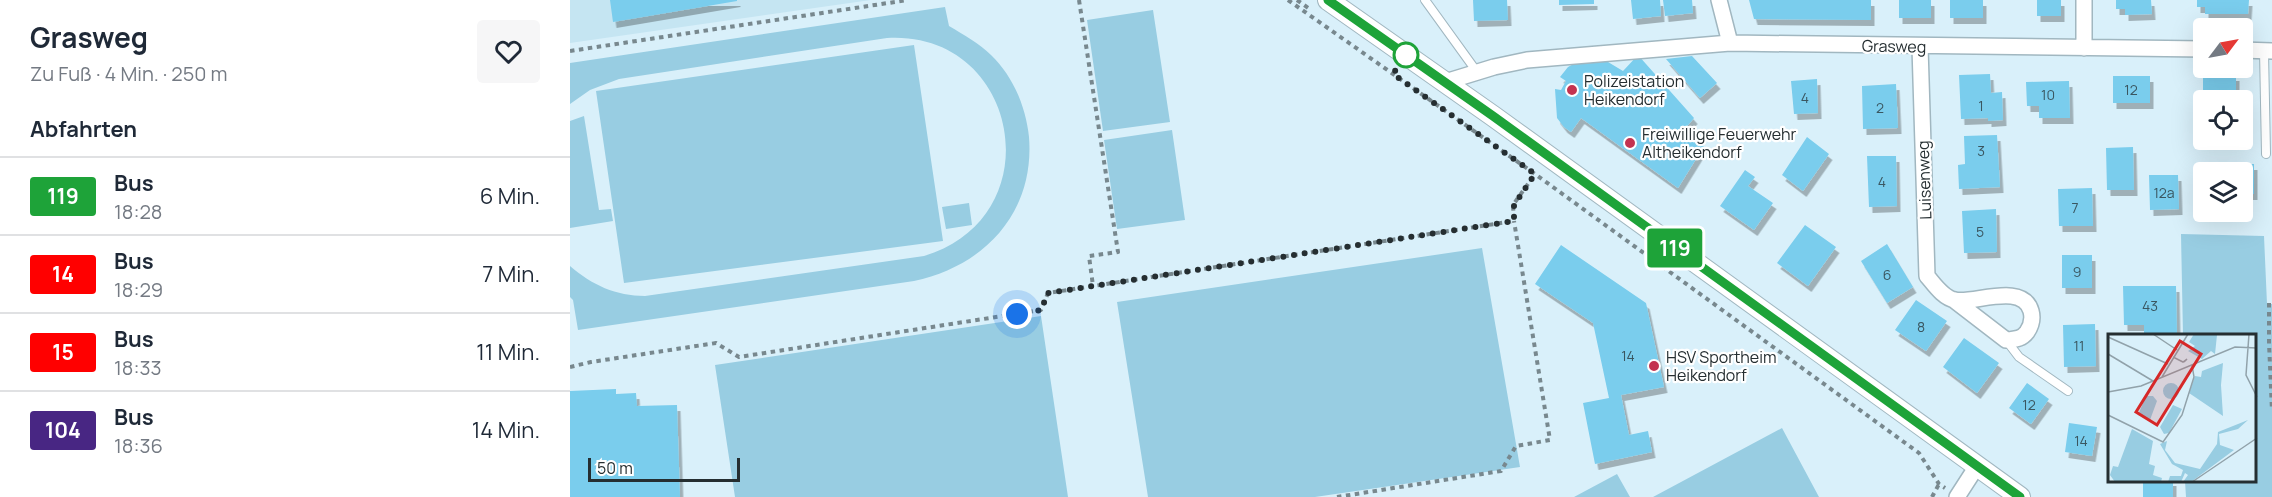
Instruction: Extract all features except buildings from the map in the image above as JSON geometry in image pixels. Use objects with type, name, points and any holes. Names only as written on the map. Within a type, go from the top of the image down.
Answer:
[{"type":"street","points":[[1328,0],[2020,497]]},
{"type":"street","points":[[1719,0],[1730,43]]},
{"type":"street","points":[[2084,0],[2084,48]]},
{"type":"street","name":"Grasweg","points":[[1444,82],[1527,60],[1730,43],[2193,49]]},
{"type":"street","name":"Luisenweg","points":[[1920,47],[1927,276],[1940,291],[2006,340]]},
{"type":"street","points":[[2253,50],[2268,51]]},
{"type":"street","points":[[1954,300],[2012,295],[2024,300],[2031,309],[2032,321],[2027,332],[2019,339],[2006,340]]},
{"type":"street","points":[[1952,494],[1977,466]]},
{"type":"lane","points":[[1425,0],[1477,73]]},
{"type":"lane","points":[[2266,154],[2268,51]]},
{"type":"lane","points":[[2006,340],[2019,357],[2068,391]]},
{"type":"path","points":[[570,51],[908,0]]},
{"type":"path","points":[[1080,0],[1118,252],[1089,256],[1093,286]]},
{"type":"path","points":[[1288,0],[1535,174],[1919,453],[1939,484],[1952,494]]},
{"type":"path","points":[[1337,497],[1501,471],[1516,446],[1550,440],[1514,221],[1514,205],[1535,174]]},
{"type":"path","points":[[570,367],[716,343],[739,357],[867,338],[1041,310],[1048,293],[1514,221]]},
{"type":"path","points":[[2269,303],[2268,343],[2272,411]]},
{"type":"path","points":[[1932,497],[1939,484]]},
{"type":"shaded area","points":[[570,0],[871,0],[570,43]]},
{"type":"shaded area","points":[[945,7],[949,26],[971,39],[991,55],[1006,72],[1025,114],[1029,137],[1029,164],[1024,189],[1014,212],[1000,232],[983,249],[963,263],[940,274],[914,281],[578,330],[573,300],[570,297],[570,266],[587,279],[614,292],[645,296],[924,256],[965,235],[992,204],[1004,168],[1004,129],[991,93],[967,63],[932,43],[887,38],[619,79],[590,90],[570,104],[570,63]]},
{"type":"shaded area","points":[[1153,10],[1170,122],[1103,131],[1087,20]]},
{"type":"shaded area","points":[[914,45],[943,241],[624,283],[596,91]]},
{"type":"shaded area","points":[[584,116],[599,210],[611,209],[613,221],[570,228],[570,121]]},
{"type":"shaded area","points":[[1172,130],[1185,220],[1117,229],[1104,140]]},
{"type":"shaded area","points":[[969,203],[972,225],[946,229],[942,207]]},
{"type":"shaded area","points":[[2181,234],[2264,236],[2267,304],[2272,304],[2272,497],[2186,497],[2185,482],[2257,482],[2257,334],[2183,334]]},
{"type":"shaded area","points":[[1482,248],[1520,467],[1315,497],[1148,497],[1117,302]]},
{"type":"shaded area","points":[[1041,316],[1068,497],[735,497],[715,365]]},
{"type":"shaded area","points":[[1782,428],[1819,497],[1653,497]]},
{"type":"shaded area","points":[[1617,474],[1630,497],[1574,497]]},
{"type":"bus line","name":"119","points":[[1328,0],[1493,116],[2020,497]]},
{"type":"place","name":"Polizeistation Heikendorf","points":[[1572,90]]},
{"type":"place","name":"Freiwillige Feuerwehr Altheikendorf","points":[[1630,143]]},
{"type":"place","name":"HSV Sportheim Heikendorf","points":[[1654,366]]},
{"type":"route","points":[[1017,314],[1041,310],[1048,293],[1514,221],[1514,205],[1535,174],[1393,74],[1406,55]]}]
